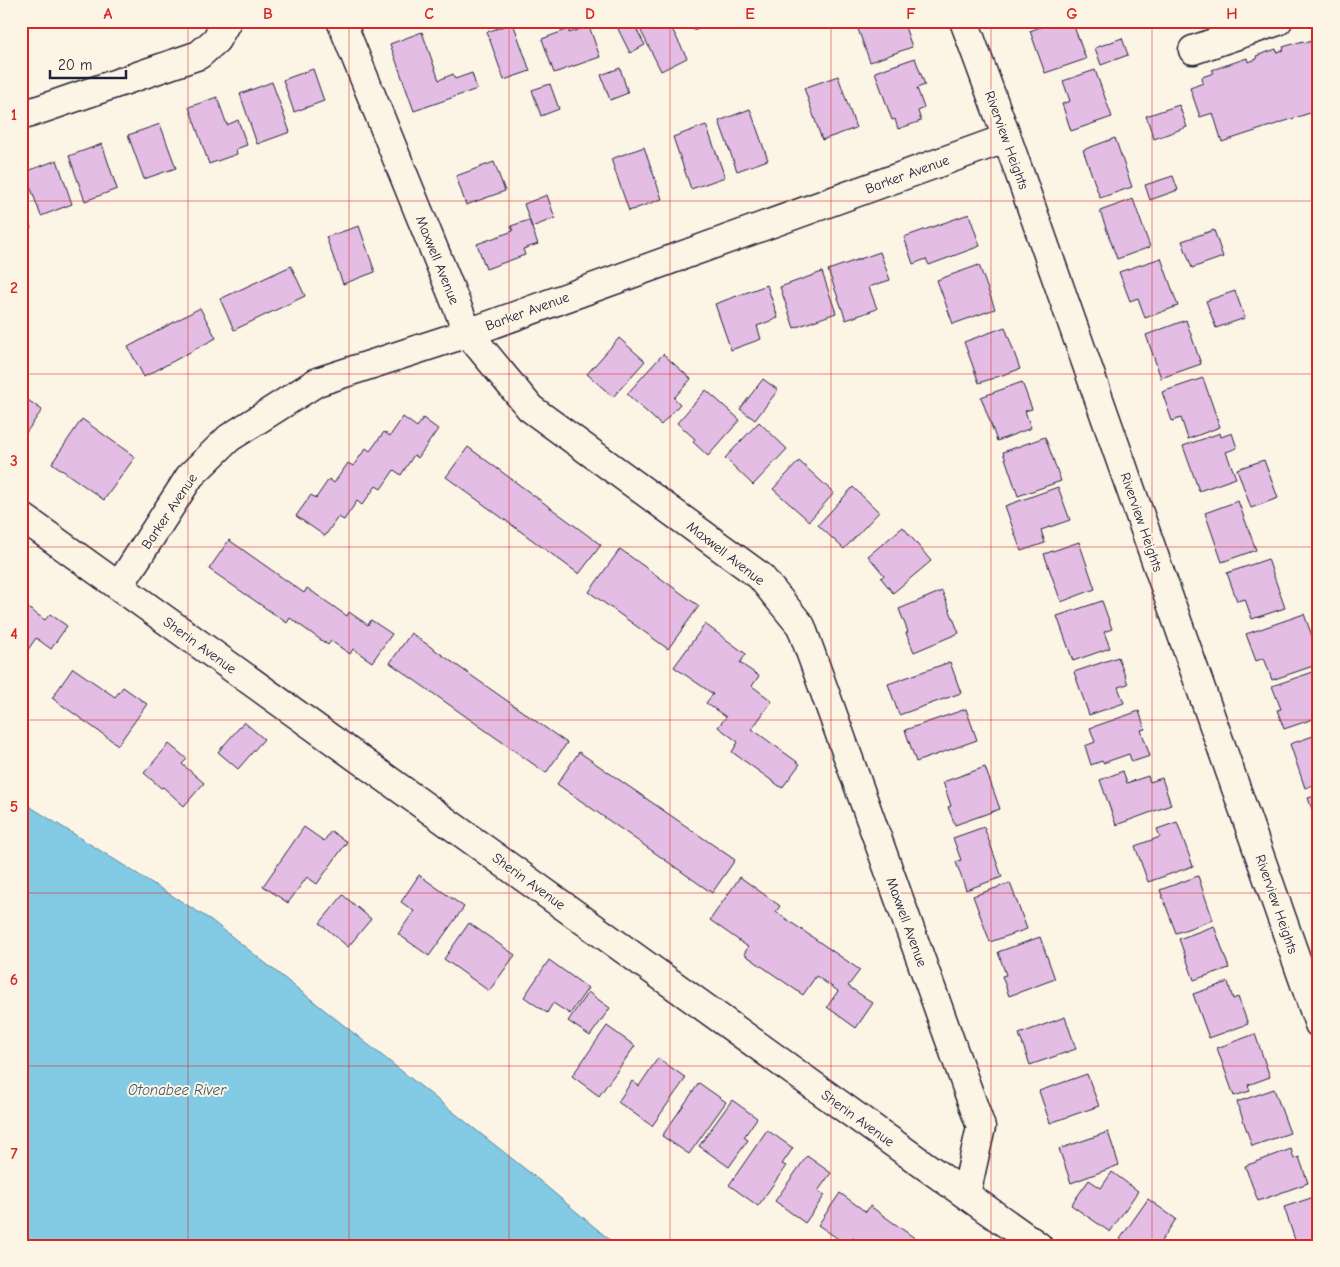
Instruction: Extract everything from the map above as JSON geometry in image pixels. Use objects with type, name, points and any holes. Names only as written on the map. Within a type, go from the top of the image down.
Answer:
[{"type":"street","points":[[21,116],[199,55],[216,40],[227,21]]},
{"type":"street","name":"Maxwell Avenue","points":[[341,21],[468,332],[530,408],[760,576],[801,626],[981,1127],[966,1194]]},
{"type":"street","name":"Riverview Heights","points":[[964,21],[1319,1024]]},
{"type":"street","points":[[1194,50],[1278,21]]},
{"type":"street","name":"Barker Avenue","points":[[119,586],[190,476],[229,438],[317,382],[468,332],[1007,138]]},
{"type":"street","name":"Sherin Avenue","points":[[21,516],[1038,1246]]},
{"type":"water","name":"Otonabee River","points":[[21,801],[211,920],[534,1176],[617,1246],[21,1246]]},
{"type":"building","points":[[146,21],[163,21],[149,28]]},
{"type":"building","points":[[632,21],[645,45],[630,53],[618,29]]},
{"type":"building","points":[[636,21],[668,21],[687,58],[661,71]]},
{"type":"building","points":[[690,21],[708,21],[709,24],[693,30]]},
{"type":"building","points":[[855,21],[903,21],[912,47],[870,62]]},
{"type":"building","points":[[1056,21],[1072,21],[1086,59],[1045,73],[1030,31]]},
{"type":"building","points":[[513,23],[530,71],[504,80],[487,32]]},
{"type":"building","points":[[589,26],[600,57],[554,73],[542,39],[569,29],[569,33]]},
{"type":"building","points":[[422,32],[439,80],[453,74],[455,79],[472,73],[477,89],[414,111],[390,44]]},
{"type":"building","points":[[1319,36],[1319,110],[1222,142],[1213,113],[1200,117],[1190,88],[1203,83],[1202,77],[1214,73],[1212,70],[1247,58],[1248,62],[1257,59],[1256,56],[1276,49],[1277,52],[1284,50],[1283,47],[1303,41],[1304,43],[1312,41],[1311,39]]},
{"type":"building","points":[[1122,38],[1128,55],[1101,65],[1095,48]]},
{"type":"building","points":[[915,58],[925,85],[917,88],[924,108],[918,111],[921,121],[898,129],[895,119],[892,120],[875,72]]},
{"type":"building","points":[[620,68],[628,93],[610,100],[601,75]]},
{"type":"building","points":[[313,69],[324,101],[294,112],[283,80]]},
{"type":"building","points":[[1095,70],[1112,117],[1071,131],[1062,104],[1070,101],[1063,81]]},
{"type":"building","points":[[838,76],[856,128],[822,140],[804,88]]},
{"type":"building","points":[[272,82],[290,132],[257,144],[240,94]]},
{"type":"building","points":[[550,84],[559,109],[541,116],[532,90]]},
{"type":"building","points":[[217,97],[227,125],[238,120],[247,145],[236,149],[237,154],[209,164],[189,107]]},
{"type":"building","points":[[1179,105],[1187,127],[1154,139],[1146,116]]},
{"type":"building","points":[[750,109],[768,160],[737,171],[719,121]]},
{"type":"building","points":[[160,124],[176,168],[144,179],[128,135]]},
{"type":"building","points":[[706,125],[725,177],[691,189],[673,137]]},
{"type":"building","points":[[1115,138],[1132,187],[1100,198],[1083,150]]},
{"type":"building","points":[[102,144],[117,189],[85,201],[69,156]]},
{"type":"building","points":[[644,147],[662,199],[629,211],[611,159]]},
{"type":"building","points":[[57,160],[72,204],[41,216],[25,172]]},
{"type":"building","points":[[494,162],[505,191],[466,205],[456,176]]},
{"type":"building","points":[[1173,176],[1178,190],[1150,200],[1145,185]]},
{"type":"building","points":[[547,195],[555,218],[532,227],[524,204]]},
{"type":"building","points":[[1133,199],[1150,247],[1117,259],[1100,211]]},
{"type":"building","points":[[1319,201],[1319,213],[1313,204]]},
{"type":"building","points":[[23,204],[31,228],[21,232],[21,205]]},
{"type":"building","points":[[969,214],[980,246],[929,265],[926,259],[913,264],[904,237]]},
{"type":"building","points":[[529,220],[538,244],[523,249],[525,255],[486,269],[477,244],[513,231],[511,226]]},
{"type":"building","points":[[359,226],[375,272],[343,284],[326,237]]},
{"type":"building","points":[[1214,230],[1223,257],[1192,268],[1182,241]]},
{"type":"building","points":[[880,252],[890,280],[869,287],[877,309],[846,320],[828,270]]},
{"type":"building","points":[[1161,258],[1178,306],[1145,318],[1138,298],[1130,301],[1119,272]]},
{"type":"building","points":[[979,265],[995,309],[953,324],[937,280]]},
{"type":"building","points":[[291,266],[305,296],[234,330],[220,299]]},
{"type":"building","points":[[822,272],[836,313],[794,328],[780,287]]},
{"type":"building","points":[[767,285],[778,318],[757,326],[761,339],[731,350],[715,304]]},
{"type":"building","points":[[1235,291],[1245,318],[1216,328],[1206,301]]},
{"type":"building","points":[[200,308],[216,338],[144,377],[128,347]]},
{"type":"building","points":[[1186,320],[1201,364],[1161,378],[1146,335]]},
{"type":"building","points":[[1005,327],[1020,369],[979,383],[964,342]]},
{"type":"building","points":[[619,338],[645,361],[613,397],[587,374]]},
{"type":"building","points":[[663,354],[691,379],[674,398],[680,404],[661,425],[627,394]]},
{"type":"building","points":[[1203,378],[1220,427],[1188,439],[1181,418],[1172,421],[1162,392]]},
{"type":"building","points":[[763,379],[778,390],[755,420],[740,409]]},
{"type":"building","points":[[1022,382],[1032,409],[1025,411],[1031,428],[997,441],[981,397]]},
{"type":"building","points":[[706,390],[740,420],[708,456],[693,442],[695,439],[677,423]]},
{"type":"building","points":[[21,395],[42,410],[23,437],[21,435]]},
{"type":"building","points":[[403,417],[417,427],[423,418],[438,429],[418,458],[414,455],[401,475],[394,470],[381,489],[376,486],[362,505],[357,501],[344,520],[338,517],[325,536],[296,516],[311,495],[316,498],[329,479],[334,483],[348,463],[353,466],[366,448],[370,451],[384,432],[390,436]]},
{"type":"building","points":[[82,419],[135,457],[104,500],[52,463]]},
{"type":"building","points":[[759,422],[787,449],[753,485],[725,458]]},
{"type":"building","points":[[1220,433],[1221,437],[1232,433],[1237,448],[1226,452],[1236,478],[1199,491],[1183,446]]},
{"type":"building","points":[[1045,437],[1061,481],[1018,496],[1003,452]]},
{"type":"building","points":[[468,447],[601,545],[579,574],[446,477]]},
{"type":"building","points":[[1264,460],[1278,498],[1251,508],[1237,469]]},
{"type":"building","points":[[799,461],[834,493],[809,521],[773,489]]},
{"type":"building","points":[[853,487],[879,512],[844,549],[818,525]]},
{"type":"building","points":[[1058,487],[1070,520],[1041,530],[1045,543],[1021,551],[1005,506]]},
{"type":"building","points":[[1238,501],[1256,550],[1222,562],[1205,513]]},
{"type":"building","points":[[903,527],[931,561],[893,593],[881,578],[884,575],[868,556]]},
{"type":"building","points":[[229,540],[304,593],[307,588],[347,616],[349,612],[368,625],[371,620],[392,634],[372,662],[353,649],[350,654],[331,641],[328,645],[290,618],[287,623],[209,569]]},
{"type":"building","points":[[1079,542],[1095,589],[1061,602],[1044,554]]},
{"type":"building","points":[[620,549],[699,606],[668,649],[589,592]]},
{"type":"building","points":[[1268,559],[1285,608],[1252,619],[1245,599],[1237,601],[1227,573]]},
{"type":"building","points":[[942,591],[959,633],[914,652],[899,609]]},
{"type":"building","points":[[1102,601],[1112,629],[1104,632],[1110,648],[1073,661],[1057,616]]},
{"type":"building","points":[[21,603],[45,620],[50,614],[67,626],[51,649],[36,638],[25,654],[21,651]]},
{"type":"building","points":[[1304,614],[1319,655],[1319,664],[1272,680],[1264,658],[1256,661],[1246,634]]},
{"type":"building","points":[[705,624],[746,654],[740,663],[759,676],[752,686],[772,701],[752,729],[800,764],[782,788],[732,752],[738,742],[718,727],[726,717],[706,703],[713,694],[674,667]]},
{"type":"building","points":[[411,633],[567,743],[546,773],[390,663]]},
{"type":"building","points":[[1118,657],[1128,684],[1118,687],[1124,703],[1089,715],[1074,672]]},
{"type":"building","points":[[950,662],[961,693],[899,715],[888,684]]},
{"type":"building","points":[[73,668],[115,697],[123,687],[147,704],[118,745],[52,698]]},
{"type":"building","points":[[1316,671],[1319,679],[1319,717],[1284,729],[1277,710],[1281,709],[1272,686]]},
{"type":"building","points":[[966,709],[977,740],[916,762],[905,730]]},
{"type":"building","points":[[1139,711],[1145,729],[1141,730],[1150,756],[1132,762],[1129,754],[1091,765],[1085,746],[1095,742],[1090,728]]},
{"type":"building","points":[[244,722],[264,739],[238,769],[218,752]]},
{"type":"building","points":[[1319,734],[1319,783],[1305,788],[1290,744]]},
{"type":"building","points":[[169,744],[187,759],[182,764],[204,783],[184,806],[144,773]]},
{"type":"building","points":[[579,752],[735,860],[712,893],[557,784]]},
{"type":"building","points":[[985,767],[1000,809],[955,825],[948,807],[951,806],[943,782]]},
{"type":"building","points":[[1123,771],[1127,783],[1148,776],[1150,782],[1162,778],[1171,805],[1116,825],[1100,780]]},
{"type":"building","points":[[1319,795],[1319,829],[1308,798]]},
{"type":"building","points":[[1177,822],[1193,866],[1148,882],[1135,846],[1160,837],[1157,829]]},
{"type":"building","points":[[304,827],[324,841],[331,831],[347,842],[317,884],[307,877],[288,903],[263,886]]},
{"type":"building","points":[[984,827],[1002,877],[966,890],[956,862],[961,860],[953,838]]},
{"type":"building","points":[[419,875],[464,907],[429,956],[398,934],[414,911],[401,902]]},
{"type":"building","points":[[1198,876],[1213,920],[1176,933],[1160,890]]},
{"type":"building","points":[[740,877],[780,906],[776,912],[860,970],[848,986],[873,1003],[856,1028],[827,1007],[838,991],[816,976],[803,995],[744,954],[748,947],[710,920]]},
{"type":"building","points":[[1010,883],[1027,929],[990,942],[973,896]]},
{"type":"building","points":[[343,895],[371,919],[348,947],[320,923]]},
{"type":"building","points":[[469,923],[515,955],[489,991],[444,959]]},
{"type":"building","points":[[1214,926],[1229,968],[1194,980],[1179,939]]},
{"type":"building","points":[[1040,937],[1055,979],[1009,996],[1002,976],[1006,975],[998,952]]},
{"type":"building","points":[[549,960],[588,988],[570,1014],[553,1003],[547,1013],[524,997]]},
{"type":"building","points":[[1228,982],[1233,999],[1238,997],[1248,1024],[1209,1038],[1193,994]]},
{"type":"building","points":[[588,992],[610,1008],[590,1036],[568,1021]]},
{"type":"building","points":[[1065,1017],[1076,1049],[1030,1065],[1019,1034]]},
{"type":"building","points":[[607,1026],[635,1046],[599,1096],[572,1076]]},
{"type":"building","points":[[1255,1034],[1270,1077],[1248,1085],[1250,1091],[1234,1096],[1217,1048]]},
{"type":"building","points":[[658,1058],[686,1078],[652,1126],[618,1102],[632,1081],[639,1086]]},
{"type":"building","points":[[1087,1074],[1099,1106],[1050,1123],[1039,1091]]},
{"type":"building","points":[[699,1083],[726,1102],[689,1154],[662,1136]]},
{"type":"building","points":[[1274,1089],[1290,1133],[1252,1146],[1237,1102]]},
{"type":"building","points":[[732,1100],[757,1118],[744,1137],[748,1140],[729,1167],[699,1146]]},
{"type":"building","points":[[767,1130],[793,1148],[782,1164],[786,1166],[758,1206],[729,1185]]},
{"type":"building","points":[[1108,1132],[1119,1165],[1071,1183],[1059,1149]]},
{"type":"building","points":[[1291,1149],[1294,1159],[1299,1157],[1308,1183],[1258,1201],[1245,1166]]},
{"type":"building","points":[[807,1156],[831,1173],[818,1191],[825,1195],[805,1223],[775,1201]]},
{"type":"building","points":[[1112,1172],[1138,1191],[1110,1232],[1071,1205],[1089,1180],[1101,1188]]},
{"type":"building","points":[[840,1193],[866,1212],[870,1206],[916,1239],[911,1246],[864,1246],[853,1238],[847,1245],[818,1225]]},
{"type":"building","points":[[1317,1196],[1319,1200],[1319,1246],[1297,1246],[1284,1207]]},
{"type":"building","points":[[1148,1199],[1176,1219],[1158,1246],[1129,1246],[1120,1239]]}]
